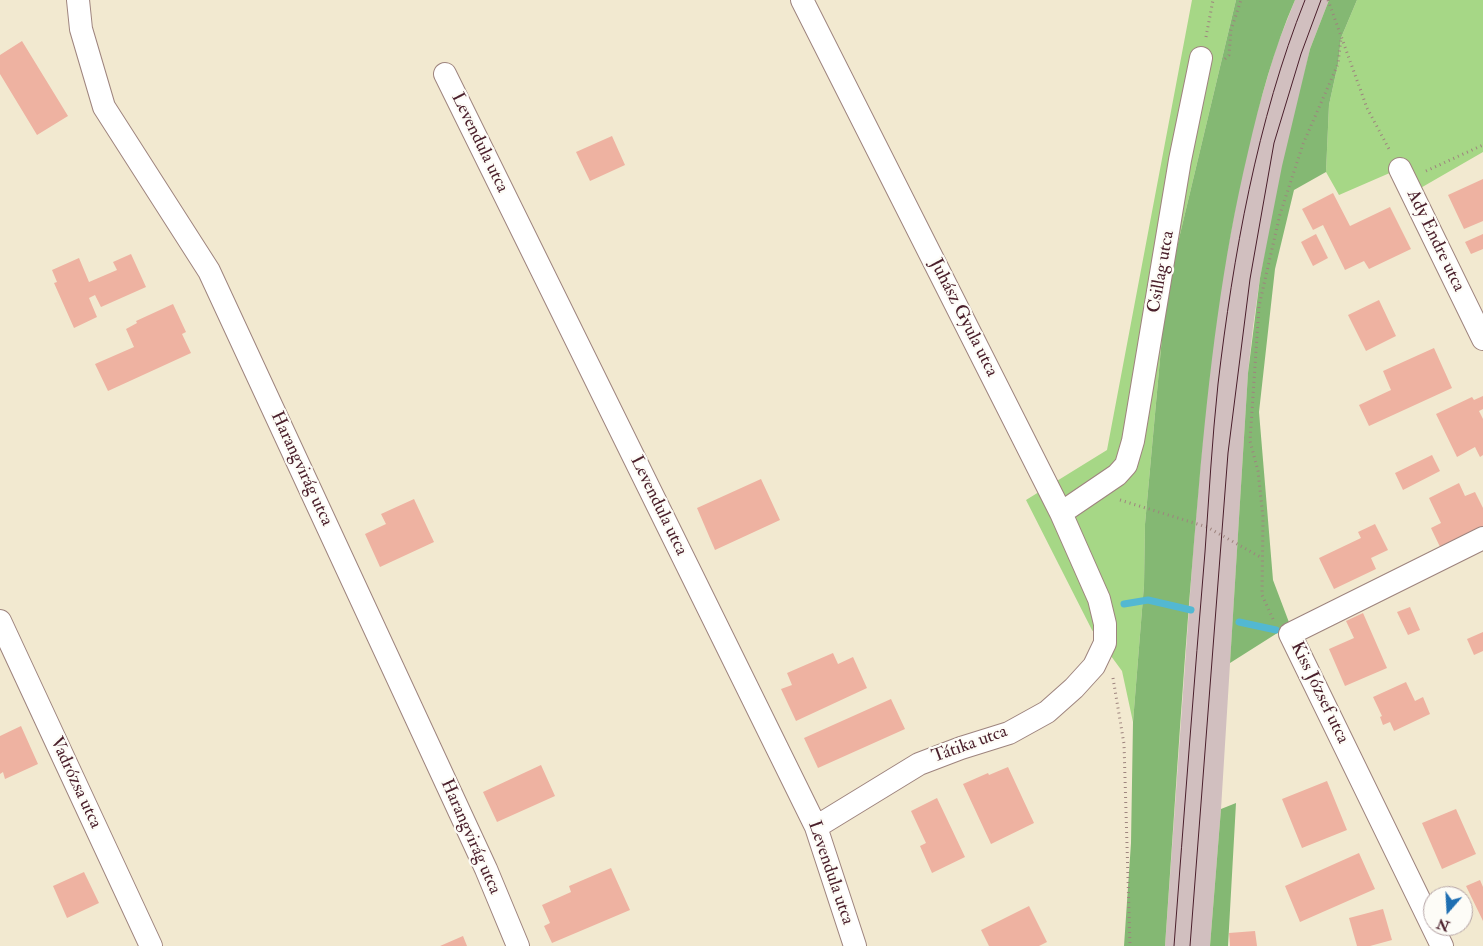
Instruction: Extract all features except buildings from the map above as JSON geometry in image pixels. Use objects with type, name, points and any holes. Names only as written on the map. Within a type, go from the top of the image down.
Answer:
[{"type":"street","name":"Harangvirág utca","points":[[78,0],[81,29],[104,107],[209,271],[486,869],[518,946]]},
{"type":"street","name":"Juhász Gyula utca","points":[[802,0],[1061,513],[1098,599],[1105,624],[1105,642]]},
{"type":"street","name":"Csillag utca","points":[[1061,513],[1118,475],[1126,465],[1133,442],[1180,160],[1201,58]]},
{"type":"street","name":"Levendula utca","points":[[445,74],[816,827],[855,946]]},
{"type":"street","name":"Ady Endre utca","points":[[1403,175],[1483,339]]},
{"type":"street","name":"Kiss József utca","points":[[1442,946],[1290,634],[1483,538]]},
{"type":"street","name":"Vadrózsa utca","points":[[0,621],[151,946]]},
{"type":"street","name":"Tátika utca","points":[[816,827],[919,764],[1009,733],[1047,712],[1074,688],[1094,666],[1105,642]]},
{"type":"path","points":[[1201,58],[1213,0]]},
{"type":"path","points":[[1328,0],[1367,108],[1403,175],[1483,145]]},
{"type":"path","points":[[1290,634],[1272,618],[1262,595],[1263,517],[1258,471],[1250,441],[1259,306],[1280,214],[1303,144],[1338,64],[1341,38]]},
{"type":"path","points":[[1093,492],[1207,527],[1262,558]]},
{"type":"path","points":[[1105,642],[1117,695],[1124,744],[1130,946]]},
{"type":"shaded area","points":[[1295,0],[1329,0],[1310,49],[1260,278],[1253,327],[1248,373],[1221,809],[1210,946],[1165,946],[1206,398],[1221,285],[1239,188],[1254,123],[1276,48]]},
{"type":"green space","points":[[1192,0],[1236,0],[1166,293],[1145,524],[1144,585],[1133,722],[1122,671],[1092,630],[1026,500],[1107,450]]},
{"type":"green space","points":[[1236,0],[1295,0],[1274,55],[1253,133],[1231,234],[1218,317],[1207,401],[1194,542],[1165,946],[1124,946],[1131,843],[1133,722],[1144,585],[1145,524],[1166,293]]},
{"type":"green space","points":[[1329,0],[1357,0],[1341,38],[1338,64],[1329,105],[1326,172],[1294,190],[1275,269],[1259,412],[1273,580],[1290,625],[1230,663],[1248,373],[1260,278],[1282,166],[1310,49]]},
{"type":"green space","points":[[1357,0],[1483,0],[1483,152],[1405,197],[1392,172],[1339,195],[1326,172],[1329,105],[1338,64],[1341,38]]},
{"type":"green space","points":[[1236,803],[1228,946],[1210,946],[1221,809]]},
{"type":"waterway","points":[[1124,604],[1148,600],[1191,610]]},
{"type":"waterway","points":[[1239,622],[1276,630]]},
{"type":"tram line","points":[[1174,946],[1214,426],[1224,336],[1239,238],[1260,141],[1273,93],[1305,0]]},
{"type":"tram line","points":[[1190,946],[1228,453],[1250,279],[1274,143],[1301,54],[1321,0]]}]
